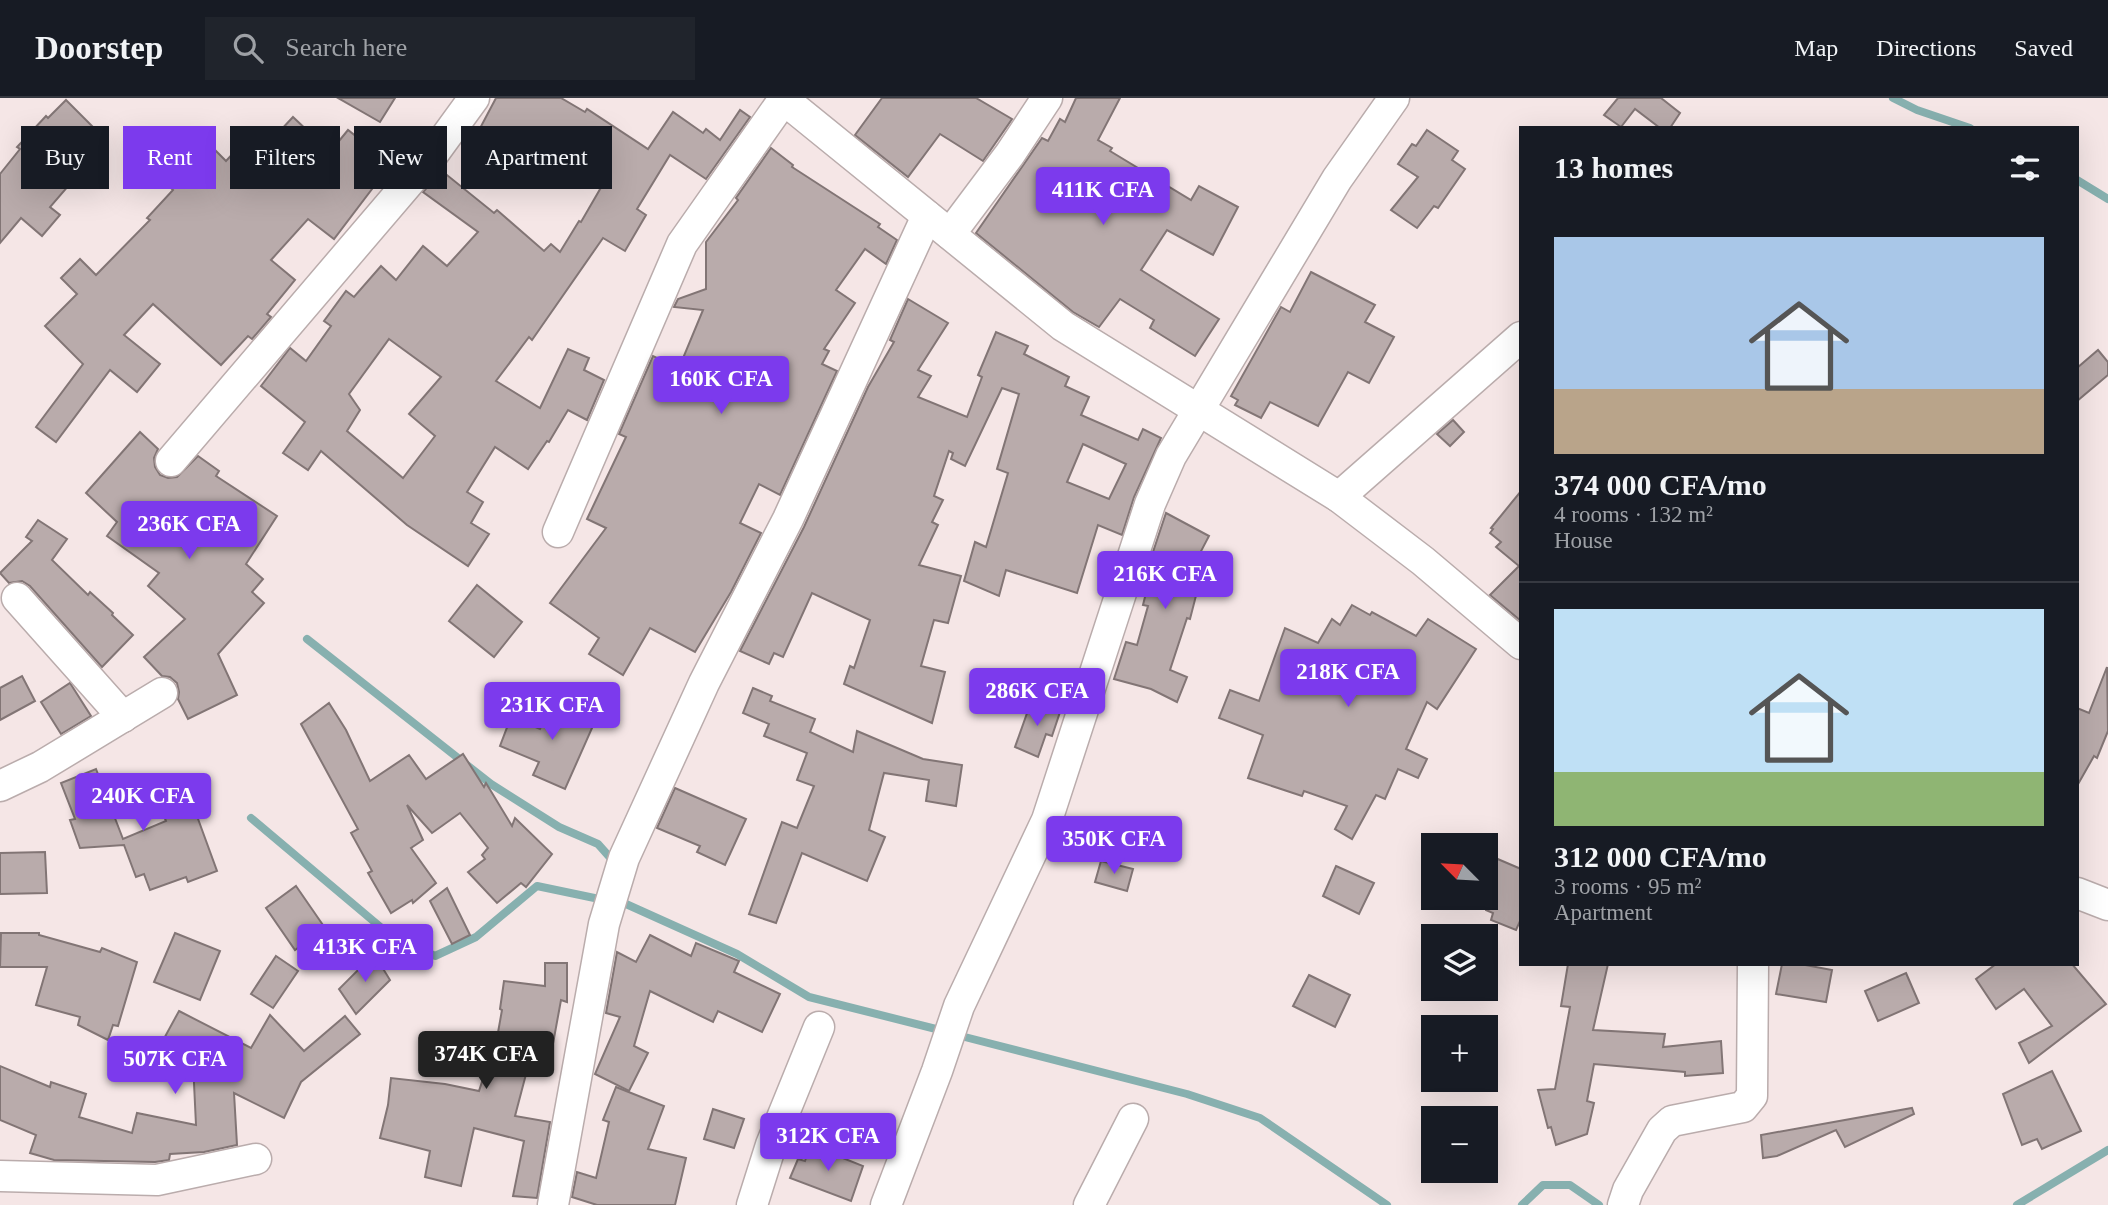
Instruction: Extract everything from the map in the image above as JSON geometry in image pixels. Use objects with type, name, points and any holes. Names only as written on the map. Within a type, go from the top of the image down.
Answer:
[{"type":"street","points":[[171,461],[434,153],[474,98]]},
{"type":"street","points":[[950,234],[1000,168],[1047,98]]},
{"type":"street","points":[[886,1205],[959,1006],[1047,820],[1150,505],[1171,456],[1337,179],[1394,98]]},
{"type":"street","points":[[558,532],[682,244],[783,99],[1063,326],[1339,497],[1423,561],[1519,642]]},
{"type":"street","points":[[553,1205],[604,924],[624,858],[704,683],[788,519],[926,216]]},
{"type":"street","points":[[1339,497],[1519,339]]},
{"type":"street","points":[[17,598],[122,717]]},
{"type":"street","points":[[0,786],[40,767],[162,693]]},
{"type":"street","points":[[2079,894],[2108,905]]},
{"type":"street","points":[[1625,1198],[1662,1130],[1672,1121],[1743,1107],[1752,1096],[1753,966]]},
{"type":"street","points":[[752,1205],[771,1144],[819,1027]]},
{"type":"street","points":[[1088,1205],[1133,1119]]},
{"type":"street","points":[[0,1175],[157,1180],[256,1159]]},
{"type":"building","points":[[338,98],[395,98],[380,122]]},
{"type":"building","points":[[496,98],[561,98],[585,112],[587,109],[648,149],[673,112],[703,133],[706,129],[720,140],[740,110],[750,117],[706,179],[670,155],[637,209],[646,215],[625,251],[603,238],[532,340],[529,337],[496,381],[540,408],[568,349],[589,358],[584,370],[604,380],[587,420],[568,410],[549,442],[547,441],[528,469],[495,447],[467,492],[483,502],[471,523],[489,534],[468,566],[407,525],[321,451],[308,470],[283,453],[305,422],[261,386],[290,348],[306,361],[331,326],[324,321],[346,291],[354,297],[381,266],[396,280],[423,246],[447,266],[478,232],[423,192],[426,189],[447,189],[447,175],[494,213],[497,210],[544,251],[551,244],[560,252],[579,221],[581,222],[600,189],[612,189],[612,126],[481,126]],"holes":[[[389,339],[441,377],[409,414],[435,436],[403,478],[347,431],[360,410],[349,394]]]},
{"type":"building","points":[[882,98],[976,98],[1012,119],[983,161],[940,134],[908,177],[855,135]]},
{"type":"building","points":[[1076,98],[1120,98],[1098,140],[1112,148],[1110,151],[1191,200],[1199,186],[1238,207],[1213,255],[1167,230],[1141,270],[1219,319],[1195,356],[1150,328],[1154,320],[1120,299],[1099,327],[1073,312],[976,233],[1042,138],[1048,141],[1060,119],[1065,122]]},
{"type":"building","points":[[1618,98],[1661,98],[1680,113],[1671,126],[1657,126],[1635,109],[1622,126],[1604,115]]},
{"type":"building","points":[[66,100],[92,126],[37,126],[46,116],[48,118]]},
{"type":"building","points":[[293,117],[303,126],[285,126]]},
{"type":"building","points":[[348,130],[354,135],[354,189],[372,189],[334,239],[308,219],[271,260],[295,280],[267,314],[271,317],[252,339],[248,336],[221,365],[153,304],[124,335],[160,364],[137,392],[110,370],[56,442],[36,427],[83,364],[45,326],[77,294],[61,278],[80,259],[96,275],[150,220],[147,218],[172,189],[216,189],[216,151],[226,161],[230,157],[230,189],[340,189],[340,140]]},
{"type":"building","points":[[1427,130],[1458,151],[1452,160],[1465,169],[1438,208],[1434,206],[1417,228],[1391,210],[1418,177],[1398,164],[1412,144],[1416,146]]},
{"type":"building","points":[[21,143],[21,189],[66,189],[50,207],[60,215],[42,236],[21,218],[0,243],[0,174],[20,149],[17,147]]},
{"type":"building","points":[[771,148],[793,165],[792,167],[880,224],[878,227],[897,240],[886,264],[865,249],[836,290],[855,303],[824,349],[829,351],[822,364],[837,371],[780,495],[759,484],[740,523],[761,533],[731,592],[695,652],[650,628],[623,675],[589,654],[599,638],[550,603],[606,528],[587,519],[626,437],[619,434],[653,356],[679,368],[703,310],[674,307],[678,299],[706,289],[706,242],[738,200],[736,198]]},
{"type":"building","points":[[1311,272],[1375,305],[1365,322],[1394,337],[1369,383],[1348,372],[1318,426],[1270,402],[1261,418],[1235,405],[1238,400],[1231,396],[1281,307],[1290,312]]},
{"type":"building","points":[[908,299],[948,323],[918,370],[931,376],[918,397],[967,417],[982,377],[978,375],[996,332],[1028,346],[1024,354],[1069,377],[1065,386],[1089,397],[1081,415],[1138,440],[1143,429],[1161,438],[1134,497],[1122,535],[1098,525],[1077,593],[1006,570],[999,596],[964,581],[975,542],[986,547],[1008,473],[997,469],[1019,394],[1002,388],[965,466],[951,459],[953,453],[949,451],[934,496],[943,500],[932,522],[938,525],[919,565],[961,576],[948,623],[934,620],[921,666],[945,672],[932,723],[844,684],[850,666],[854,668],[870,620],[812,593],[783,657],[774,653],[769,664],[740,651],[804,527],[868,387],[894,342],[890,340]],"holes":[[[1083,444],[1126,464],[1109,499],[1067,482]]]},
{"type":"building","points":[[2098,350],[2108,362],[2108,375],[2079,399],[2079,366]]},
{"type":"building","points":[[1453,420],[1464,432],[1450,446],[1437,434]]},
{"type":"building","points":[[140,432],[158,449],[154,458],[160,475],[177,477],[198,456],[219,471],[216,476],[277,516],[246,564],[263,579],[252,592],[264,603],[218,654],[237,695],[188,719],[178,699],[177,683],[170,677],[162,676],[144,657],[185,619],[148,586],[159,573],[107,536],[117,522],[86,493]]},
{"type":"building","points":[[1519,493],[1519,566],[1496,547],[1501,542],[1490,533],[1493,529],[1491,528]]},
{"type":"building","points":[[1166,513],[1209,536],[1189,574],[1200,580],[1190,619],[1187,618],[1170,670],[1187,677],[1177,702],[1151,689],[1114,679],[1126,642],[1137,645],[1148,606],[1143,605],[1155,557],[1152,555]]},
{"type":"building","points":[[38,520],[67,539],[52,560],[88,595],[90,592],[113,613],[133,635],[102,667],[30,586],[22,581],[9,583],[0,573],[32,541],[26,537]]},
{"type":"building","points":[[1519,566],[1519,619],[1490,595]]},
{"type":"building","points":[[477,585],[522,622],[494,657],[449,621]]},
{"type":"building","points":[[1352,605],[1370,615],[1372,612],[1416,636],[1428,619],[1476,649],[1437,709],[1427,702],[1406,749],[1427,759],[1418,778],[1398,769],[1385,799],[1376,795],[1352,839],[1335,829],[1347,806],[1304,791],[1302,796],[1248,778],[1263,735],[1219,718],[1230,690],[1259,701],[1285,628],[1318,643],[1332,619],[1340,625]]},
{"type":"building","points":[[2107,667],[2108,731],[2097,758],[2094,756],[2079,782],[2079,709],[2089,713]]},
{"type":"building","points":[[22,676],[35,701],[0,720],[0,688]]},
{"type":"building","points":[[70,683],[91,716],[61,734],[41,702]]},
{"type":"building","points":[[753,688],[772,696],[770,701],[815,719],[810,732],[853,752],[857,731],[923,759],[962,765],[956,806],[926,801],[929,780],[884,773],[869,830],[885,837],[867,881],[802,853],[776,923],[749,914],[782,822],[797,828],[814,786],[797,780],[807,753],[764,736],[769,724],[743,713]]},
{"type":"building","points":[[554,699],[596,719],[565,789],[533,775],[539,762],[500,746],[511,717],[540,729]]},
{"type":"building","points":[[1031,702],[1060,712],[1052,736],[1046,734],[1038,757],[1015,747]]},
{"type":"building","points":[[329,703],[346,730],[370,781],[409,755],[426,779],[463,754],[484,787],[486,783],[512,826],[515,818],[552,854],[526,887],[521,883],[497,903],[468,872],[485,859],[482,855],[488,848],[460,813],[432,833],[407,805],[423,840],[411,848],[436,883],[413,903],[412,900],[391,913],[368,873],[372,871],[351,833],[358,829],[301,724]]},
{"type":"building","points":[[96,769],[123,839],[166,821],[157,799],[186,786],[217,871],[188,882],[186,877],[150,890],[144,874],[136,877],[124,845],[80,848],[70,820],[75,819],[61,783]]},
{"type":"building","points":[[675,788],[746,819],[725,865],[697,852],[700,846],[657,828]]},
{"type":"building","points":[[45,852],[47,893],[0,894],[0,853]]},
{"type":"building","points":[[1498,859],[1519,868],[1519,923],[1516,930],[1491,920],[1493,913],[1486,910],[1498,910]]},
{"type":"building","points":[[1101,861],[1133,869],[1127,891],[1095,882]]},
{"type":"building","points":[[1336,866],[1374,883],[1359,914],[1323,896]]},
{"type":"building","points":[[296,886],[325,928],[295,950],[266,908]]},
{"type":"building","points":[[447,888],[470,935],[452,944],[430,901]]},
{"type":"building","points":[[1,933],[39,933],[100,952],[102,948],[137,962],[118,1026],[113,1025],[108,1040],[78,1025],[80,1017],[36,1005],[47,967],[0,967]]},
{"type":"building","points":[[175,933],[220,951],[200,1000],[154,982]]},
{"type":"building","points":[[650,935],[691,956],[696,943],[739,961],[734,972],[780,994],[762,1032],[718,1011],[713,1022],[650,991],[634,1046],[648,1053],[629,1091],[595,1074],[620,1017],[606,1013],[617,952],[636,962]]},
{"type":"building","points":[[374,954],[390,980],[356,1014],[339,989]]},
{"type":"building","points":[[276,956],[298,971],[273,1008],[251,994]]},
{"type":"building","points":[[545,963],[567,963],[567,1002],[561,1000],[550,1060],[530,1059],[515,1116],[550,1122],[537,1198],[513,1196],[524,1141],[474,1128],[461,1186],[425,1177],[430,1151],[380,1138],[391,1078],[479,1091],[491,1054],[494,1055],[504,981],[545,986]]},
{"type":"building","points":[[1568,966],[1608,966],[1593,1030],[1665,1034],[1663,1047],[1721,1041],[1723,1073],[1685,1076],[1685,1072],[1594,1064],[1587,1101],[1594,1103],[1587,1134],[1556,1145],[1551,1127],[1548,1128],[1538,1090],[1555,1089],[1570,1007],[1561,1006]]},
{"type":"building","points":[[1782,966],[1811,966],[1832,970],[1826,1002],[1776,994]]},
{"type":"building","points":[[1993,966],[2074,966],[2106,1004],[2029,1063],[2019,1043],[2052,1026],[2024,989],[1996,1009],[1976,979]]},
{"type":"building","points":[[1906,973],[1919,1003],[1878,1021],[1865,991]]},
{"type":"building","points":[[1309,975],[1350,995],[1335,1027],[1293,1006]]},
{"type":"building","points":[[179,1011],[251,1048],[270,1015],[304,1051],[345,1016],[360,1034],[301,1082],[284,1118],[234,1093],[237,1145],[204,1152],[170,1154],[169,1160],[155,1162],[54,1160],[30,1153],[36,1135],[0,1120],[0,1066],[50,1087],[51,1082],[86,1094],[79,1117],[132,1133],[137,1113],[196,1125],[193,1062],[161,1044]]},
{"type":"building","points":[[2052,1071],[2081,1131],[2042,1149],[2037,1139],[2022,1145],[2003,1094]]},
{"type":"building","points":[[616,1087],[664,1106],[648,1149],[686,1158],[675,1205],[597,1205],[572,1197],[577,1172],[596,1178],[609,1122],[603,1120]]},
{"type":"building","points":[[1912,1108],[1914,1114],[1845,1147],[1836,1130],[1777,1156],[1763,1158],[1761,1135]]},
{"type":"building","points":[[713,1109],[744,1119],[734,1148],[704,1139]]},
{"type":"building","points":[[810,1145],[863,1166],[851,1201],[790,1178],[798,1159],[805,1161]]},
{"type":"waterway","points":[[1893,98],[1917,110],[1964,126]]},
{"type":"waterway","points":[[2079,181],[2108,199]]},
{"type":"waterway","points":[[307,639],[491,784],[559,827],[598,844],[614,862]]},
{"type":"waterway","points":[[251,818],[384,930],[435,956],[476,937],[537,886],[604,900]]},
{"type":"waterway","points":[[617,902],[737,954],[809,997],[944,1031]]},
{"type":"waterway","points":[[957,1035],[1187,1094],[1260,1118],[1387,1205]]},
{"type":"waterway","points":[[2017,1205],[2108,1150]]},
{"type":"waterway","points":[[1522,1205],[1543,1185],[1570,1185],[1599,1205]]}]
